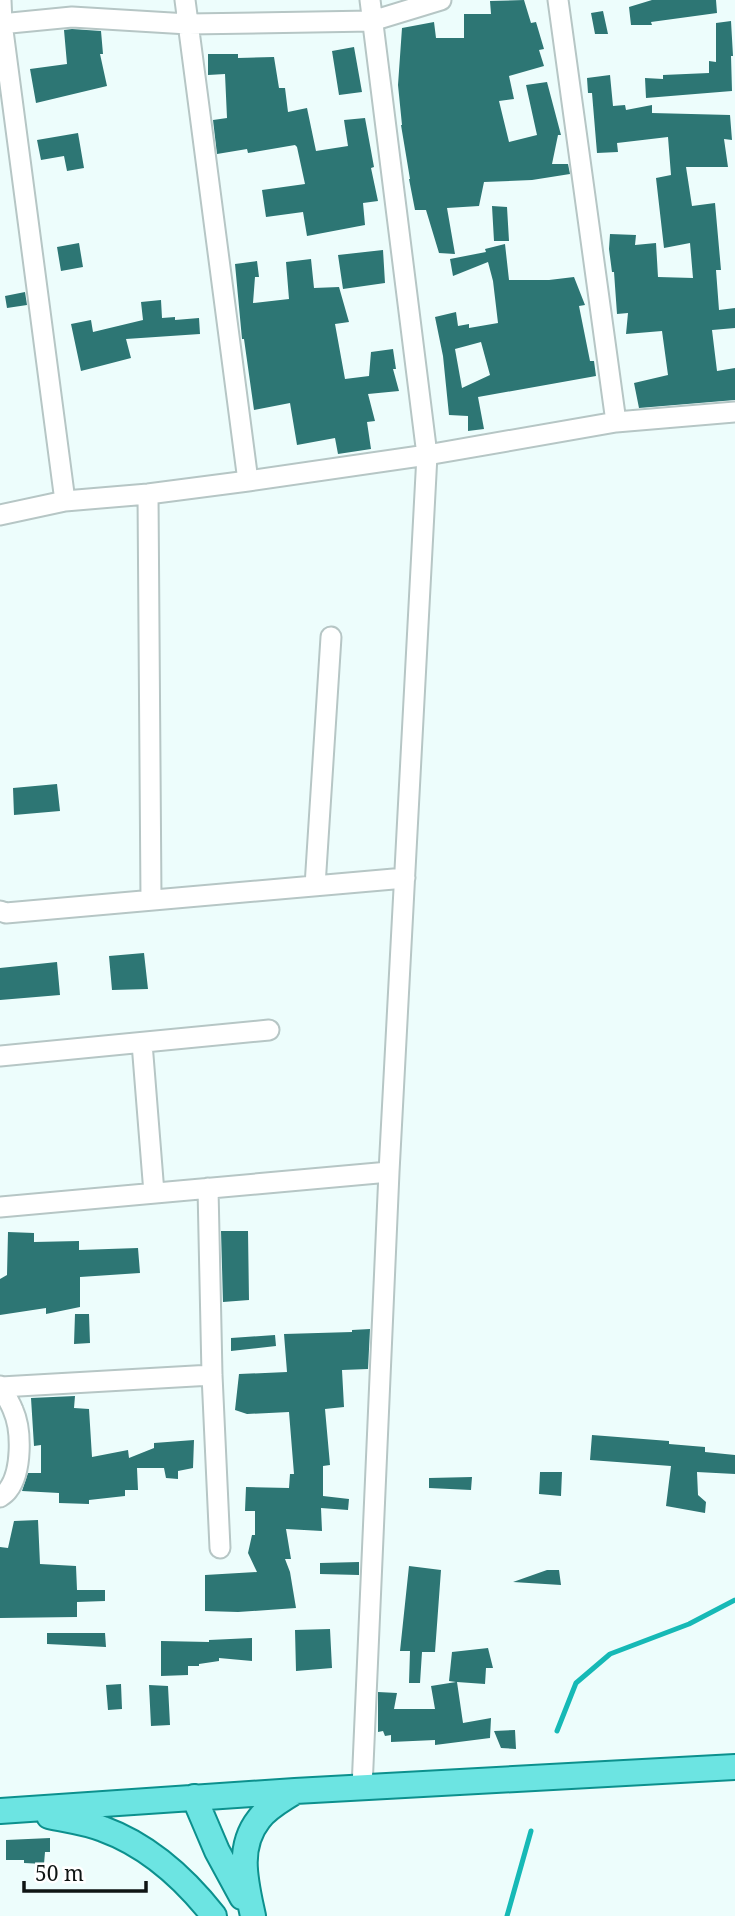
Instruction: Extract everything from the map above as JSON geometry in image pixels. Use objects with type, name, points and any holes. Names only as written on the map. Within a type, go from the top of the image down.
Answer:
[{"type":"main road","points":[[0,1811],[194,1797],[735,1767]]},
{"type":"main road","points":[[252,1916],[244,1864],[245,1848],[258,1819],[295,1791]]},
{"type":"main road","points":[[194,1797],[217,1851],[252,1916]]},
{"type":"main road","points":[[25,1810],[102,1828],[130,1842],[155,1857],[202,1901],[214,1916]]},
{"type":"street","points":[[1,0],[1,23],[65,501]]},
{"type":"street","points":[[185,0],[248,481]]},
{"type":"street","points":[[362,1788],[389,1172],[427,455],[370,0]]},
{"type":"street","points":[[1,23],[72,17],[188,24],[372,21],[441,0]]},
{"type":"street","points":[[558,0],[616,422]]},
{"type":"street","points":[[0,515],[65,501],[148,494],[427,455],[616,422],[735,412]]},
{"type":"street","points":[[148,494],[151,900]]},
{"type":"street","points":[[315,886],[331,637]]},
{"type":"street","points":[[0,911],[6,913],[405,878]]},
{"type":"street","points":[[0,1056],[269,1030]]},
{"type":"street","points":[[142,1043],[154,1193]]},
{"type":"street","points":[[0,1207],[389,1172]]},
{"type":"street","points":[[208,1188],[212,1375],[220,1548]]},
{"type":"street","points":[[0,1497],[9,1490],[19,1452],[14,1412],[0,1387],[212,1375]]},
{"type":"building","points":[[524,0],[531,23],[536,22],[544,49],[539,50],[544,66],[509,76],[514,99],[499,101],[509,142],[537,135],[526,85],[547,82],[561,135],[558,135],[552,164],[568,164],[570,174],[532,180],[484,182],[479,206],[447,208],[455,254],[439,253],[426,210],[415,210],[409,179],[398,85],[402,28],[434,22],[436,38],[464,38],[464,14],[491,14],[490,1]]},
{"type":"building","points":[[652,0],[716,0],[717,13],[651,22],[652,25],[631,25],[629,7]]},
{"type":"building","points":[[603,11],[608,34],[595,34],[591,13]]},
{"type":"building","points":[[731,21],[732,91],[646,98],[645,78],[663,79],[663,75],[709,73],[709,61],[716,62],[716,23]]},
{"type":"building","points":[[64,30],[101,31],[103,54],[100,54],[107,86],[36,103],[30,69],[67,64]]},
{"type":"building","points":[[354,47],[362,92],[339,95],[332,51]]},
{"type":"building","points":[[208,54],[238,54],[238,58],[274,57],[279,88],[285,88],[288,112],[307,108],[316,151],[348,146],[344,120],[365,118],[378,201],[363,203],[365,225],[307,236],[303,212],[266,217],[262,190],[305,184],[297,147],[295,145],[248,153],[247,149],[217,154],[213,120],[227,118],[225,74],[208,75]]},
{"type":"building","points":[[610,75],[613,106],[625,105],[626,110],[652,105],[652,113],[730,115],[732,140],[724,139],[728,167],[686,167],[692,206],[715,203],[721,270],[716,270],[719,310],[735,308],[735,328],[712,330],[717,371],[735,368],[735,400],[639,408],[634,383],[668,375],[662,331],[626,334],[628,313],[617,314],[614,272],[609,249],[610,234],[636,235],[635,245],[656,243],[658,277],[693,278],[690,243],[664,248],[656,178],[671,175],[668,137],[617,143],[618,152],[597,153],[592,93],[588,93],[587,78]]},
{"type":"building","points":[[78,133],[84,168],[67,171],[64,156],[41,160],[37,140]]},
{"type":"building","points":[[492,206],[507,207],[509,241],[494,241]]},
{"type":"building","points":[[79,243],[83,267],[61,271],[57,247]]},
{"type":"building","points":[[505,244],[509,280],[574,277],[585,305],[579,306],[590,361],[594,361],[596,376],[478,397],[484,429],[468,431],[468,416],[449,415],[443,356],[435,317],[456,312],[458,326],[469,324],[469,328],[498,323],[488,262],[453,276],[450,259],[486,252],[485,249]],"holes":[[[481,342],[490,375],[462,388],[455,349]]]},
{"type":"building","points":[[383,250],[385,283],[343,289],[338,255]]},
{"type":"building","points":[[311,259],[314,288],[339,287],[349,322],[335,324],[345,379],[369,376],[371,352],[393,349],[396,369],[393,369],[399,391],[368,394],[375,421],[367,422],[371,449],[338,454],[335,438],[297,445],[290,403],[254,410],[242,339],[235,264],[257,261],[259,277],[255,277],[253,303],[289,299],[286,262]]},
{"type":"building","points":[[25,292],[27,305],[7,308],[5,296]]},
{"type":"building","points":[[161,300],[162,318],[199,318],[200,334],[126,339],[131,358],[81,371],[71,324],[91,320],[93,332],[143,320],[141,302]]},
{"type":"building","points":[[57,784],[60,811],[14,815],[13,788]]},
{"type":"building","points":[[144,953],[148,989],[112,990],[109,956]]},
{"type":"building","points":[[57,962],[60,995],[0,1000],[0,968]]},
{"type":"building","points":[[221,1231],[248,1231],[249,1300],[223,1302]]},
{"type":"building","points":[[8,1232],[34,1233],[34,1242],[79,1241],[79,1250],[138,1248],[140,1273],[80,1277],[80,1307],[46,1314],[46,1308],[0,1315],[0,1279],[7,1275]]},
{"type":"building","points":[[75,1314],[89,1314],[90,1343],[74,1344]]},
{"type":"building","points":[[370,1329],[368,1369],[342,1370],[344,1407],[325,1409],[330,1465],[323,1466],[323,1496],[349,1499],[348,1510],[321,1508],[322,1531],[286,1529],[291,1559],[285,1559],[296,1608],[205,1611],[205,1575],[257,1572],[248,1553],[252,1535],[255,1535],[255,1511],[245,1511],[246,1487],[289,1488],[290,1474],[294,1474],[289,1412],[247,1414],[235,1410],[239,1374],[287,1372],[284,1334]]},
{"type":"building","points":[[275,1335],[276,1346],[231,1351],[231,1338]]},
{"type":"building","points":[[75,1396],[74,1408],[89,1409],[92,1457],[128,1450],[129,1458],[154,1448],[154,1443],[194,1440],[193,1468],[178,1471],[178,1479],[166,1478],[164,1468],[137,1468],[138,1490],[125,1490],[125,1496],[89,1500],[89,1504],[59,1503],[59,1493],[22,1491],[28,1473],[41,1473],[41,1445],[34,1446],[31,1398]]},
{"type":"building","points":[[592,1435],[669,1441],[669,1444],[705,1447],[705,1452],[735,1455],[735,1474],[697,1472],[698,1495],[706,1502],[705,1513],[666,1506],[671,1466],[590,1460]]},
{"type":"building","points":[[540,1472],[562,1472],[561,1496],[539,1494]]},
{"type":"building","points":[[472,1477],[471,1490],[429,1488],[429,1478]]},
{"type":"building","points":[[38,1520],[40,1564],[76,1566],[77,1590],[105,1590],[105,1601],[77,1602],[77,1617],[0,1618],[0,1547],[8,1548],[14,1521]]},
{"type":"building","points":[[359,1562],[359,1575],[320,1574],[320,1563]]},
{"type":"building","points":[[409,1566],[441,1570],[435,1652],[422,1652],[420,1683],[409,1683],[410,1651],[400,1651]]},
{"type":"building","points":[[547,1570],[559,1570],[561,1585],[513,1582]]},
{"type":"building","points":[[330,1629],[332,1668],[296,1671],[295,1630]]},
{"type":"building","points":[[47,1633],[105,1633],[106,1647],[47,1644]]},
{"type":"building","points":[[252,1638],[252,1661],[219,1658],[219,1661],[188,1666],[188,1675],[161,1676],[161,1641],[209,1642]]},
{"type":"building","points":[[488,1648],[493,1668],[486,1668],[485,1684],[457,1682],[463,1723],[491,1718],[490,1738],[435,1745],[435,1740],[391,1742],[391,1735],[385,1736],[383,1731],[378,1732],[378,1692],[397,1693],[394,1709],[435,1709],[431,1686],[456,1682],[449,1681],[452,1652]]},
{"type":"building","points":[[121,1684],[122,1709],[108,1710],[106,1685]]},
{"type":"building","points":[[149,1685],[168,1686],[170,1725],[151,1726]]},
{"type":"building","points":[[515,1730],[516,1749],[501,1748],[494,1731]]},
{"type":"building","points":[[50,1838],[50,1852],[45,1852],[44,1864],[6,1860],[6,1840]]},
{"type":"waterway","points":[[557,1731],[576,1683],[610,1654],[689,1624],[735,1600]]},
{"type":"waterway","points":[[507,1916],[531,1831]]}]
